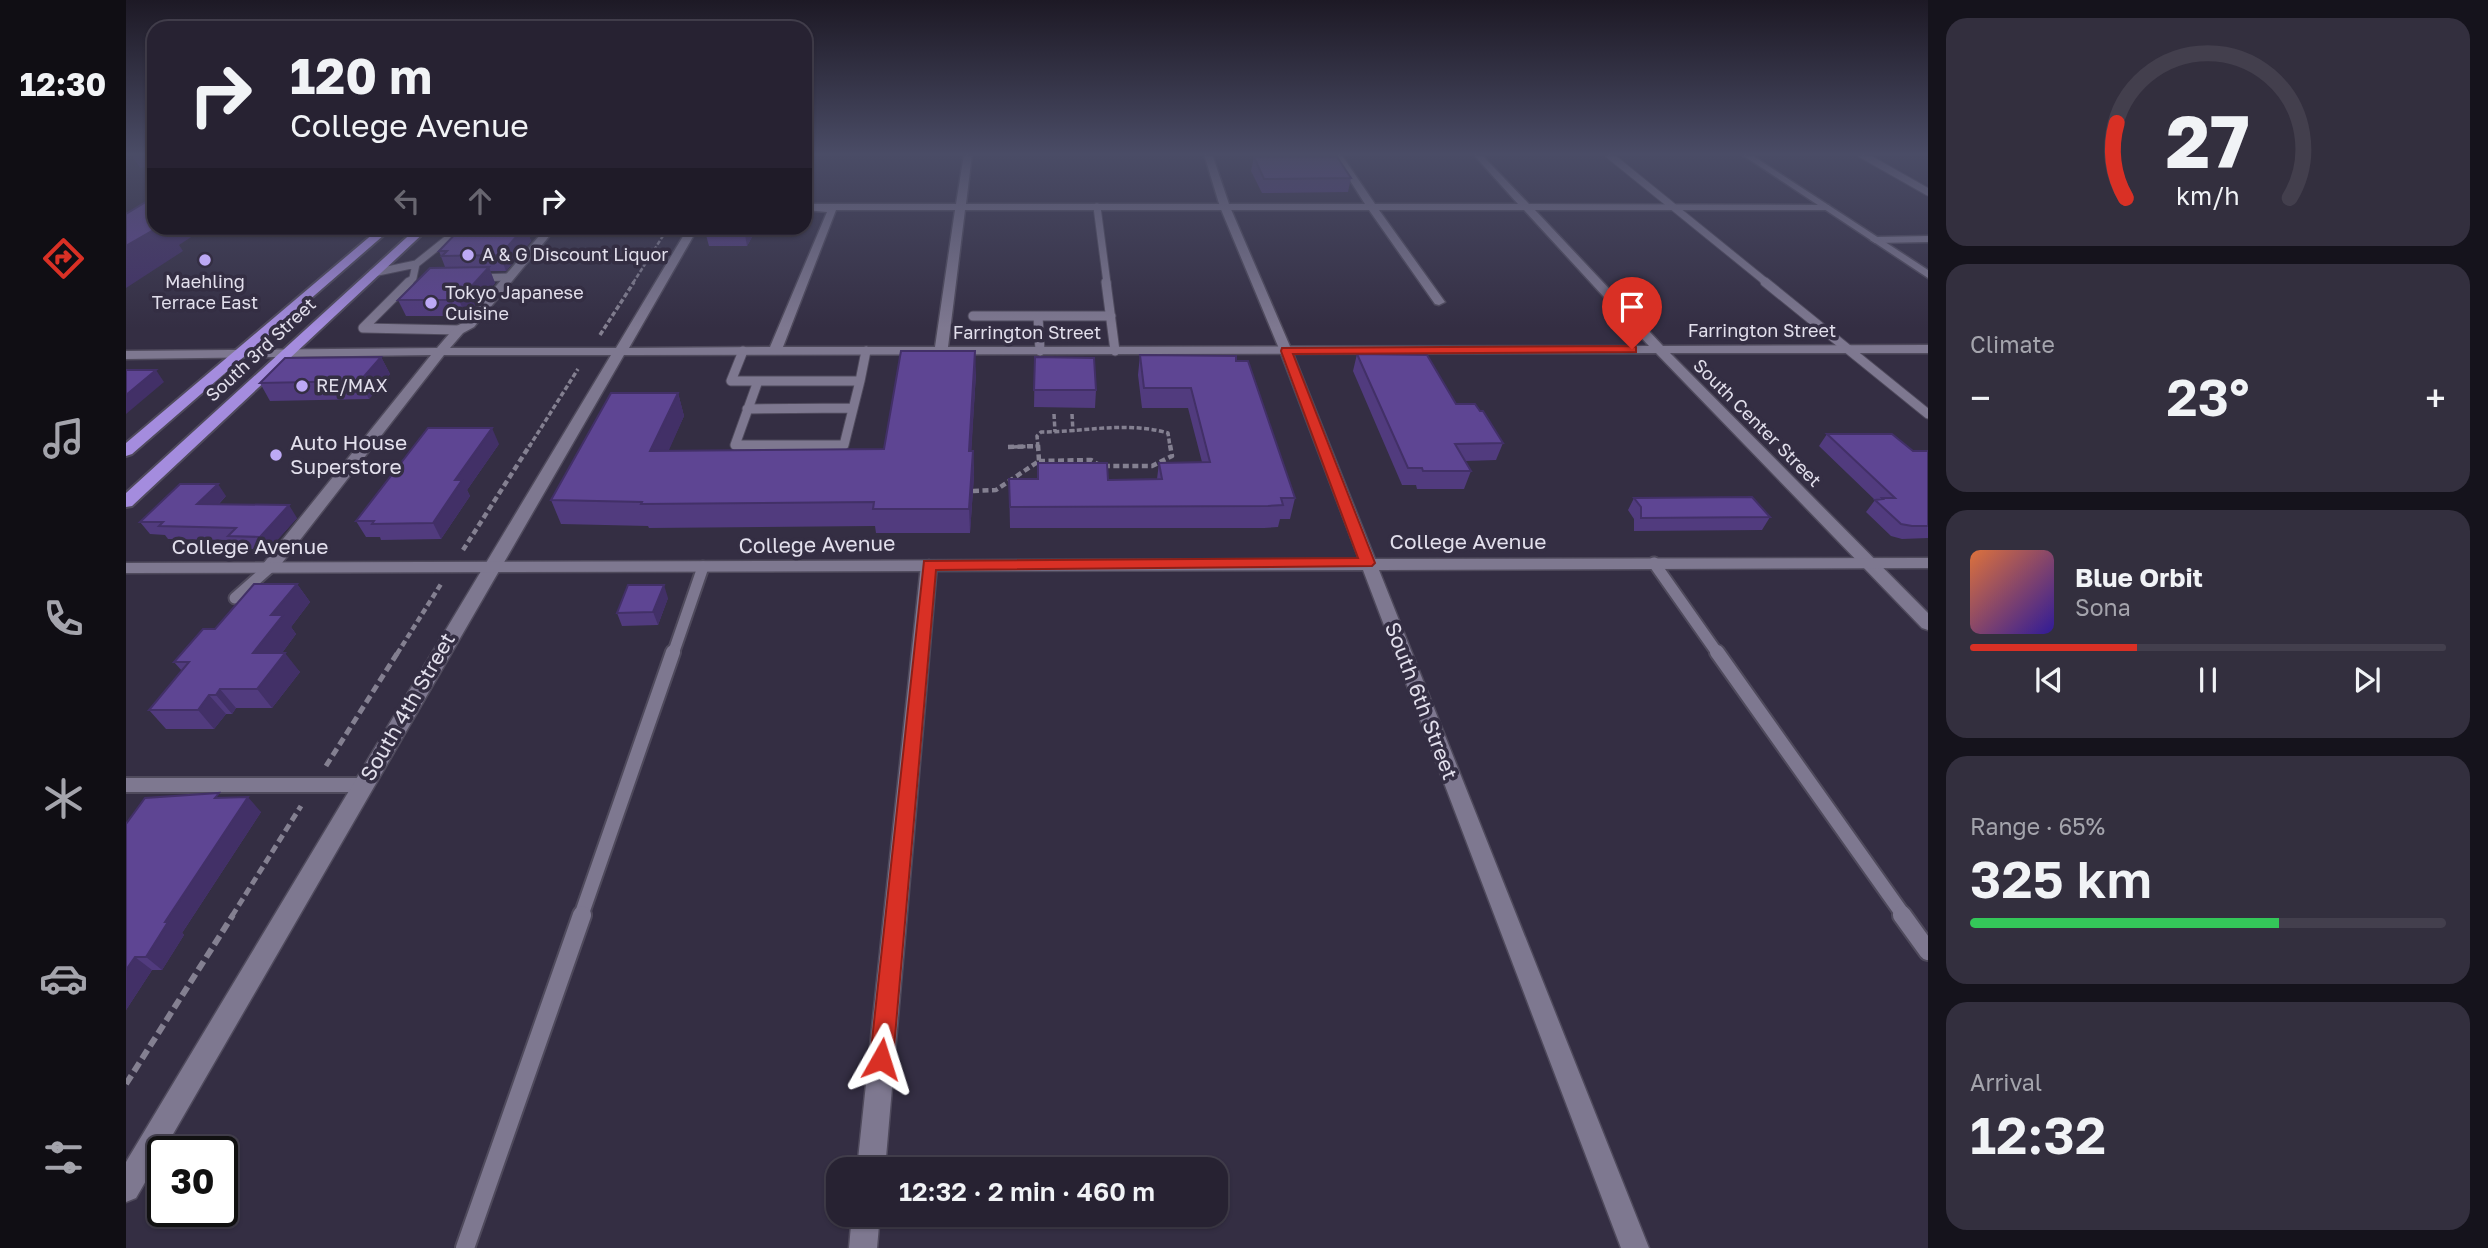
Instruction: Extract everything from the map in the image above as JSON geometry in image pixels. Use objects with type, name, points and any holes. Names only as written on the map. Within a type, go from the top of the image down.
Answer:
[{"type":"highway","name":"South 3rd Street","points":[[126,452],[378,235]]},
{"type":"highway","name":"South 3rd Street","points":[[126,502],[284,353],[415,235]]},
{"type":"street","points":[[775,351],[832,212]]},
{"type":"street","points":[[941,351],[961,212]]},
{"type":"street","name":"South 6th Street","points":[[1228,212],[1286,351],[1634,1248]]},
{"type":"street","points":[[1375,212],[1439,302]]},
{"type":"street","name":"South Center Street","points":[[1529,212],[1928,624]]},
{"type":"street","points":[[1834,212],[1928,275]]},
{"type":"street","points":[[269,568],[440,352],[459,330],[470,324],[545,235]]},
{"type":"street","name":"South 4th Street","points":[[126,1188],[489,569],[689,235]]},
{"type":"street","points":[[1875,240],[1928,239]]},
{"type":"street","name":"Farrington Street","points":[[126,355],[240,352],[1928,349]]},
{"type":"street","name":"College Avenue","points":[[126,568],[1928,563]]},
{"type":"street","points":[[871,1157],[929,565]]},
{"type":"street","points":[[863,1248],[865,1227]]},
{"type":"lane","points":[[1098,212],[1115,351]]},
{"type":"lane","points":[[1680,212],[1928,414]]},
{"type":"lane","points":[[373,273],[416,264],[452,235]]},
{"type":"lane","points":[[416,264],[412,278],[363,328],[459,330]]},
{"type":"lane","points":[[467,278],[509,277]]},
{"type":"lane","points":[[412,278],[426,278]]},
{"type":"lane","points":[[973,316],[1111,316]]},
{"type":"lane","points":[[1038,316],[1040,351]]},
{"type":"lane","points":[[743,351],[731,381],[860,381]]},
{"type":"lane","points":[[758,381],[735,445],[844,445],[866,351]]},
{"type":"lane","points":[[747,409],[853,408]]},
{"type":"lane","points":[[1654,563],[1928,951]]},
{"type":"lane","points":[[465,1248],[703,567]]},
{"type":"lane","points":[[235,598],[269,568]]},
{"type":"lane","points":[[126,785],[362,785]]},
{"type":"path","points":[[126,1084],[664,235]]},
{"type":"path","points":[[1054,414],[1055,432]]},
{"type":"path","points":[[1072,414],[1073,432]]},
{"type":"path","points":[[973,491],[996,490],[1039,461],[1091,460],[1101,466],[1156,464],[1172,456],[1168,433],[1146,427],[1093,427],[1084,432],[1041,432],[1037,436],[1039,461]]},
{"type":"path","points":[[1008,447],[1038,446]]},
{"type":"path","points":[[1169,457],[1178,462]]},
{"type":"path","points":[[1156,464],[1164,468]]},
{"type":"building","points":[[147,212],[147,234],[126,246],[126,214]]},
{"type":"building","points":[[454,235],[518,235],[500,255],[442,256],[447,251],[439,251]]},
{"type":"building","points":[[489,267],[459,300],[398,300],[430,268]]},
{"type":"building","points":[[901,351],[975,351],[969,451],[973,451],[969,509],[873,509],[874,502],[641,504],[642,502],[551,500],[611,393],[678,393],[650,451],[884,449]]},
{"type":"building","points":[[1357,354],[1427,355],[1456,404],[1475,404],[1483,411],[1503,443],[1455,444],[1471,471],[1423,471],[1422,468],[1408,468]]},
{"type":"building","points":[[1140,355],[1236,356],[1236,361],[1248,361],[1295,498],[1281,498],[1283,505],[1268,506],[1010,507],[1009,479],[1038,479],[1038,463],[1107,463],[1108,480],[1162,479],[1159,463],[1210,462],[1191,388],[1144,388]]},
{"type":"building","points":[[381,357],[360,381],[260,383],[285,358]]},
{"type":"building","points":[[1035,357],[1094,358],[1096,390],[1034,390]]},
{"type":"building","points":[[126,370],[156,370],[126,395]]},
{"type":"building","points":[[428,428],[492,428],[455,480],[462,480],[433,523],[372,524],[374,521],[356,521]]},
{"type":"building","points":[[1827,434],[1892,434],[1913,451],[1928,451],[1928,526],[1901,524],[1875,500],[1895,498]]},
{"type":"building","points":[[180,484],[218,484],[197,504],[289,505],[260,537],[228,536],[236,528],[159,526],[163,522],[140,522]]},
{"type":"building","points":[[1752,497],[1770,517],[1641,518],[1641,507],[1634,498]]},
{"type":"building","points":[[254,584],[297,584],[271,615],[283,615],[253,653],[285,653],[257,689],[220,689],[216,695],[209,695],[198,710],[149,710],[189,662],[174,662],[203,629],[215,629]]},
{"type":"building","points":[[628,585],[664,585],[653,612],[617,613]]},
{"type":"building","points":[[219,793],[215,798],[248,797],[165,922],[168,922],[146,957],[135,957],[126,970],[126,824],[145,798]]},
{"type":"place","name":"A & G Discount Liquor","points":[[468,255]]},
{"type":"place","name":"Maehling Terrace East","points":[[205,260]]},
{"type":"place","name":"Tokyo Japanese Cuisine","points":[[431,303]]},
{"type":"place","name":"RE/MAX","points":[[302,386]]},
{"type":"place","name":"Auto House Superstore","points":[[276,455]]},
{"type":"route","points":[[881,1059],[929,565],[1367,563],[1286,351],[1632,349]]}]
